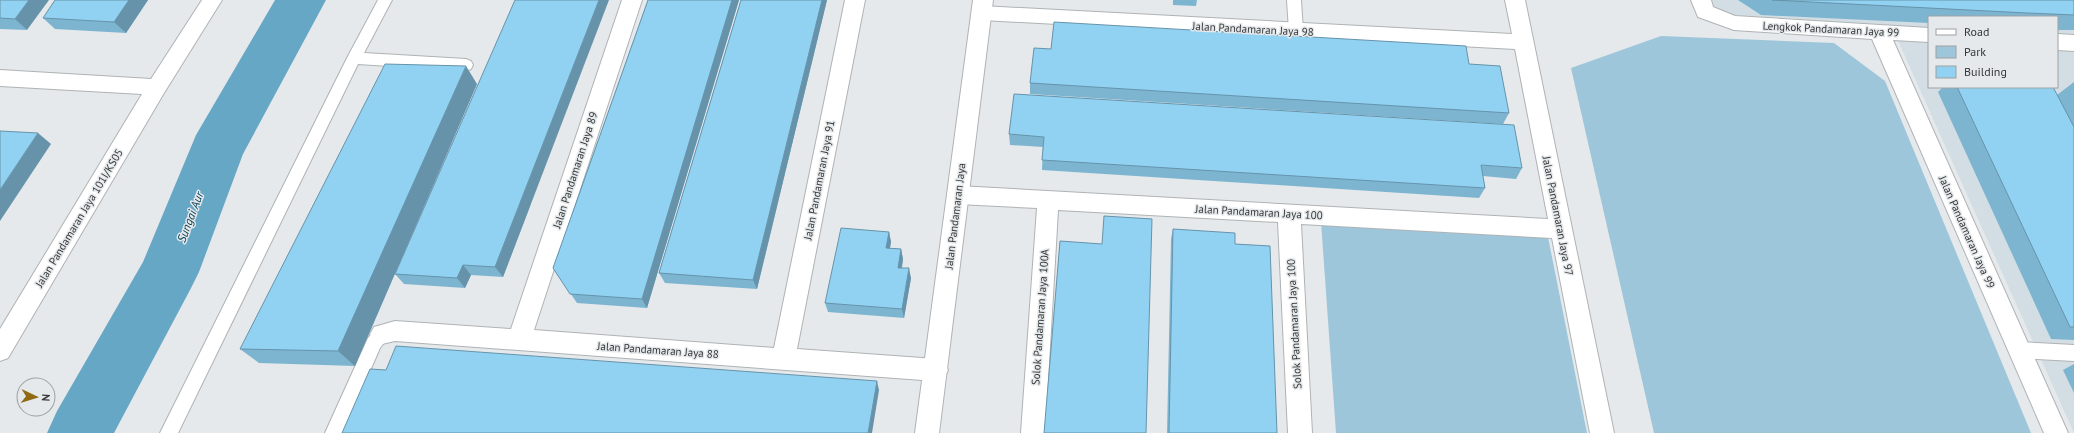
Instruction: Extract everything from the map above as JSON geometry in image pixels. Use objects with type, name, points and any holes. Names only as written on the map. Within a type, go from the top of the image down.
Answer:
[{"type":"street","name":"Jalan Pandamaran Jaya 101I/KS05","points":[[0,350],[157,86],[212,0]]},
{"type":"street","name":"Jalan Pandamaran Jaya 89","points":[[519,340],[632,0]]},
{"type":"street","name":"Jalan Pandamaran Jaya 91","points":[[784,360],[855,0]]},
{"type":"street","name":"Jalan Pandamaran Jaya 97","points":[[1515,0],[1602,433]]},
{"type":"street","name":"Lengkok Pandamaran Jaya 99","points":[[1701,0],[1705,12],[1734,23],[1928,35]]},
{"type":"street","name":"Jalan Pandamaran Jaya 98","points":[[983,7],[1062,9],[1296,31],[1523,42]]},
{"type":"street","name":"Jalan Pandamaran Jaya","points":[[928,433],[983,7]]},
{"type":"street","name":"Jalan Pandamaran Jaya 99","points":[[1879,32],[2056,433]]},
{"type":"street","points":[[2058,42],[2074,43]]},
{"type":"street","points":[[0,78],[157,86]]},
{"type":"street","name":"Jalan Pandamaran Jaya 100","points":[[958,195],[1561,229]]},
{"type":"street","name":"Solok Pandamaran Jaya 100A","points":[[1033,433],[1048,200]]},
{"type":"street","name":"Solok Pandamaran Jaya 100","points":[[1289,214],[1300,433]]},
{"type":"street","name":"Jalan Pandamaran Jaya 88","points":[[382,334],[395,330],[784,360],[936,370]]},
{"type":"lane","points":[[169,433],[354,58],[385,0]]},
{"type":"lane","points":[[1294,0],[1296,31]]},
{"type":"lane","points":[[354,58],[466,65]]},
{"type":"lane","points":[[334,433],[374,343],[382,334]]},
{"type":"lane","points":[[2019,350],[2074,353]]},
{"type":"shaded area","points":[[1711,0],[2074,0],[2074,433],[1891,25],[1733,15],[1713,7]]},
{"type":"green space","points":[[1661,36],[1834,43],[1885,81],[2031,433],[1654,433],[1571,68]]},
{"type":"green space","points":[[1321,222],[1548,237],[1587,433],[1336,433]]},
{"type":"building","points":[[0,0],[29,0],[15,19],[0,18]]},
{"type":"building","points":[[55,0],[129,0],[114,22],[43,18]]},
{"type":"building","points":[[515,0],[599,0],[495,267],[463,265],[457,278],[395,274]]},
{"type":"building","points":[[648,0],[732,0],[642,299],[570,294],[553,268]]},
{"type":"building","points":[[741,0],[822,0],[753,280],[659,273]]},
{"type":"building","points":[[1772,0],[2074,0],[2074,15],[2027,13]]},
{"type":"building","points":[[1054,22],[1466,46],[1469,64],[1500,66],[1509,113],[1030,83],[1034,48],[1051,49]]},
{"type":"building","points":[[385,64],[466,66],[338,351],[240,349]]},
{"type":"building","points":[[1957,88],[2054,88],[2074,127],[2074,327],[2070,327]]},
{"type":"building","points":[[1014,94],[1514,125],[1522,168],[1481,165],[1485,188],[1042,160],[1044,137],[1009,134]]},
{"type":"building","points":[[0,131],[38,133],[0,190]]},
{"type":"building","points":[[1104,216],[1152,219],[1146,433],[1044,433],[1060,241],[1102,244]]},
{"type":"building","points":[[841,228],[889,232],[886,248],[901,249],[898,268],[909,268],[902,309],[825,303]]},
{"type":"building","points":[[1173,229],[1235,233],[1235,244],[1270,246],[1277,433],[1169,433]]},
{"type":"building","points":[[396,346],[877,381],[868,433],[342,433],[370,369],[386,370]]},
{"type":"waterway","name":"Sungai Aur","points":[[80,433],[169,272],[216,151],[301,0]]}]
